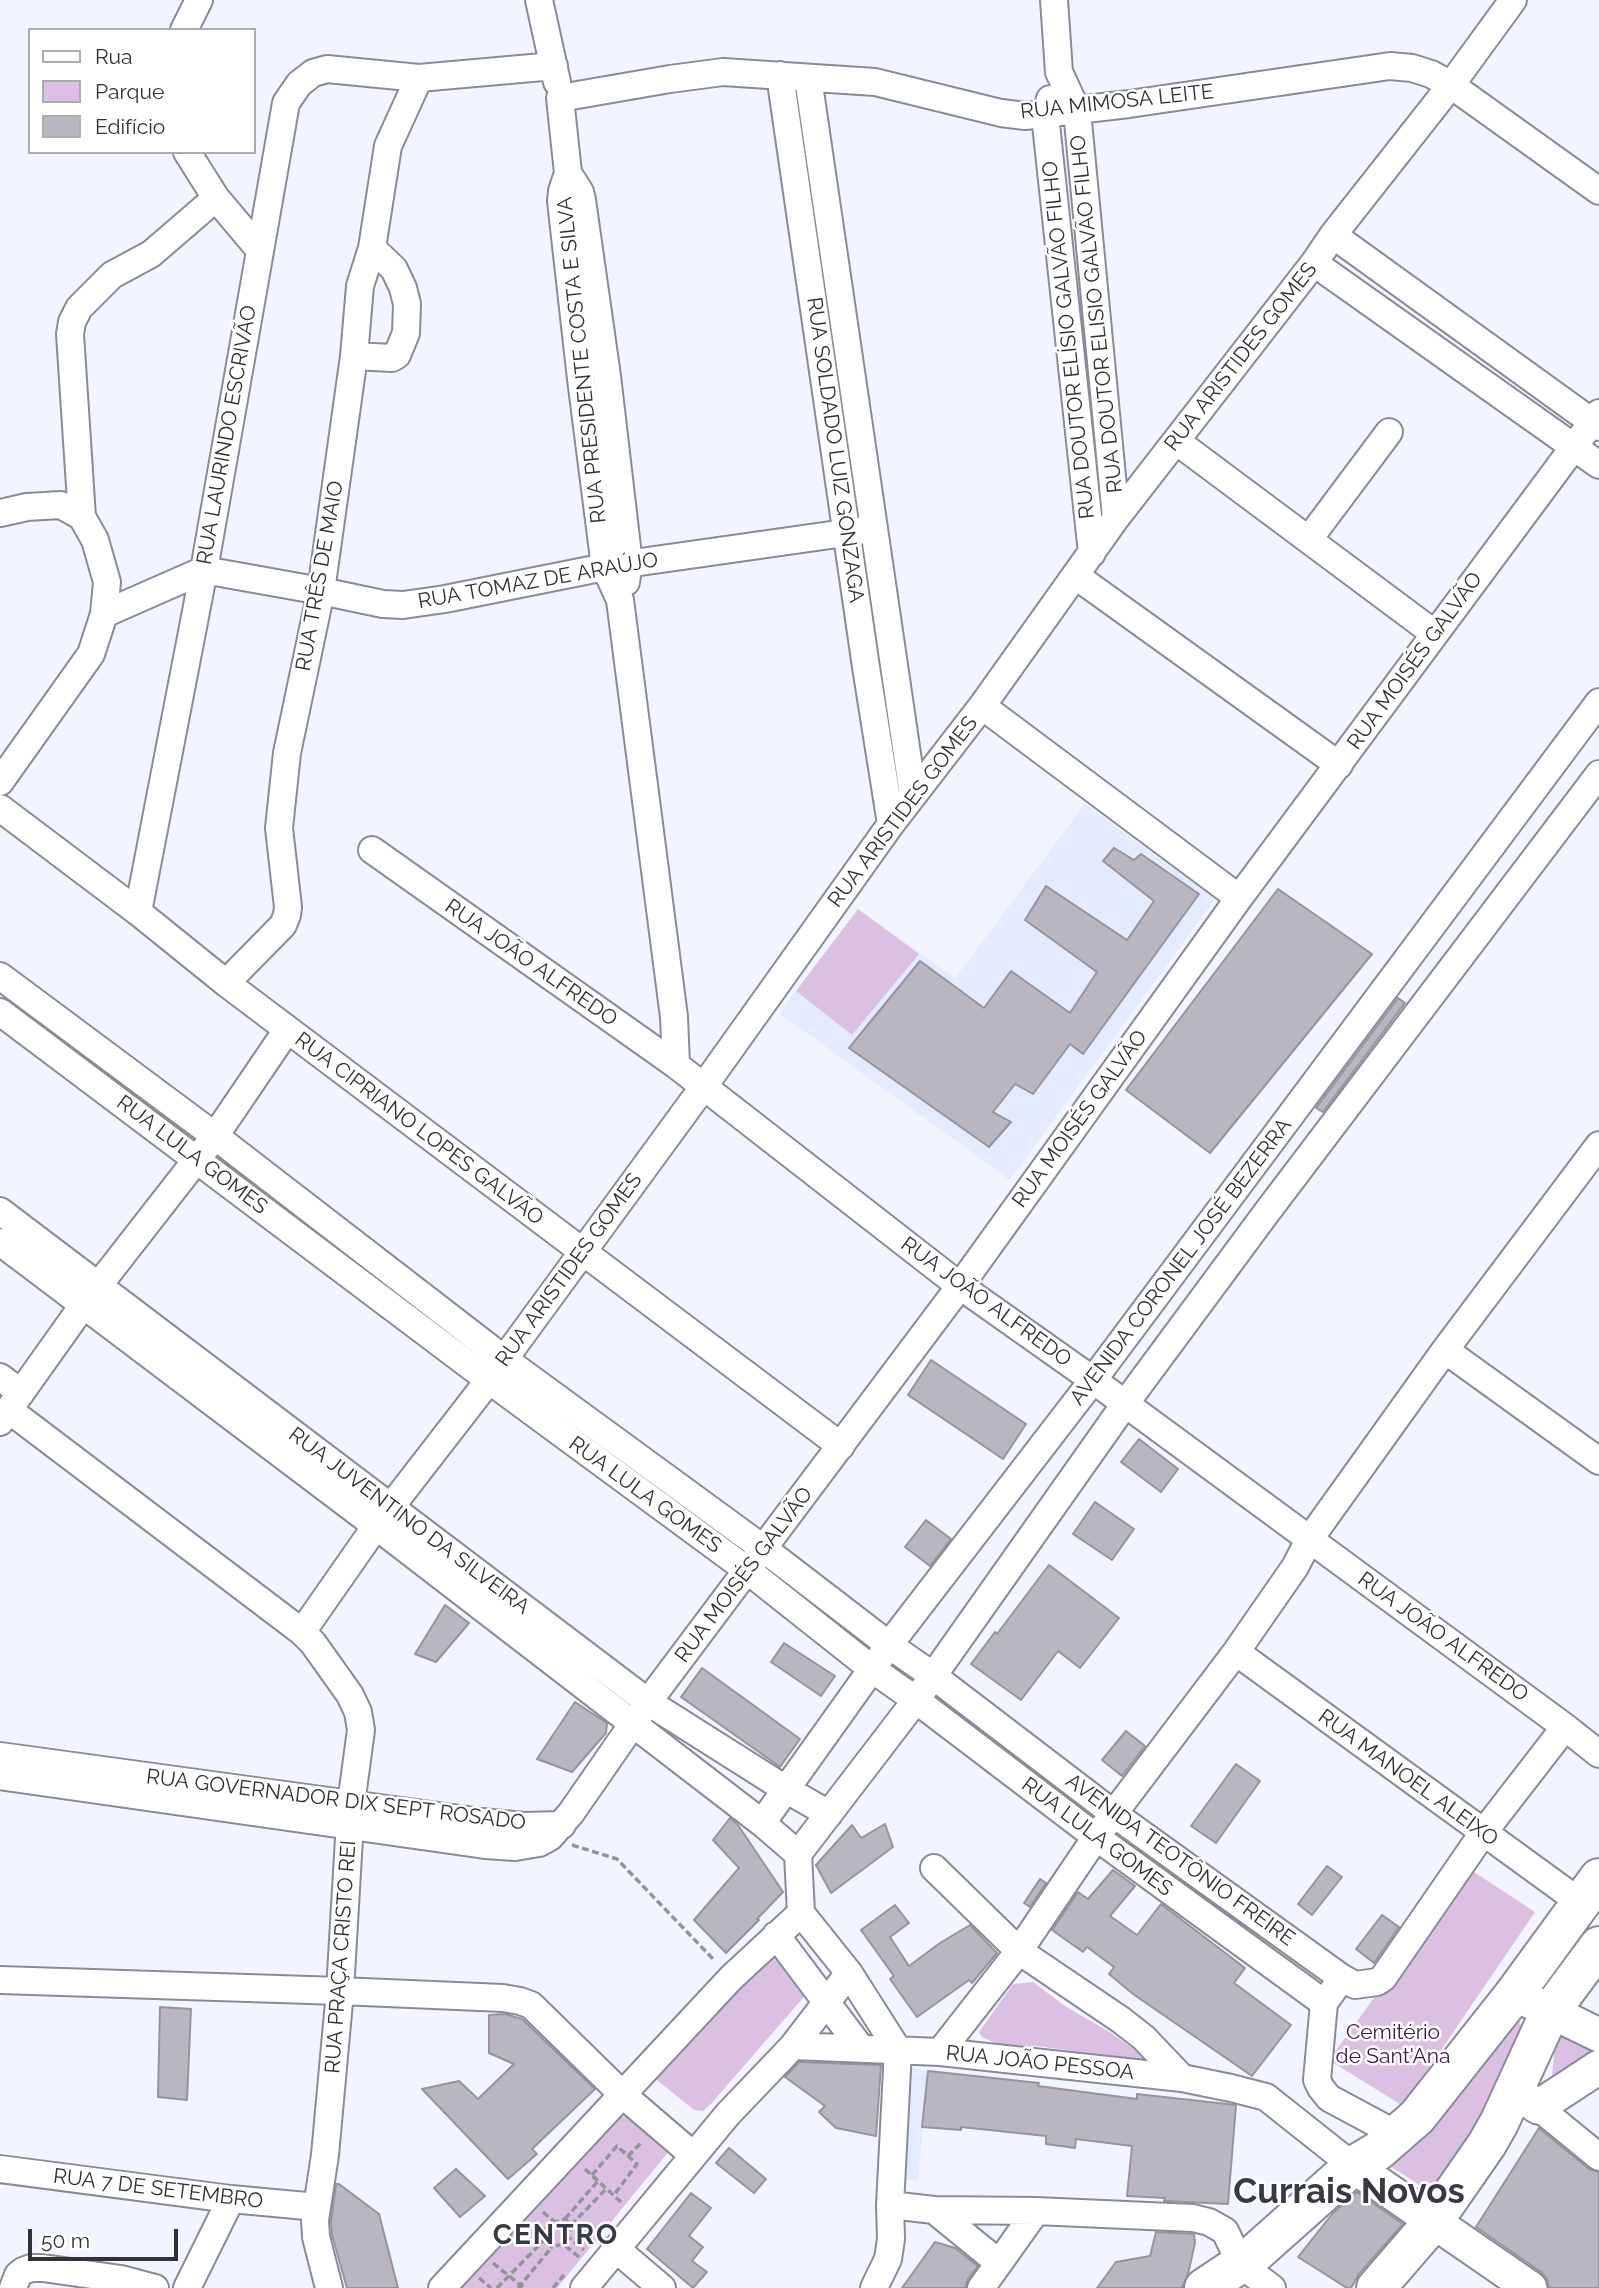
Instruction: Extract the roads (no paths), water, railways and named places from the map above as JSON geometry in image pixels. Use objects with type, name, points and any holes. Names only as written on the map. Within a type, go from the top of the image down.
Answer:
[{"type":"highway","points":[[1204,2288],[1241,2265],[1353,2166],[1398,2135],[1417,2117],[1515,1993],[1590,1891]]},
{"type":"highway","points":[[1376,2288],[1433,2222],[1487,2144],[1526,2099],[1550,2012],[1599,1946]]},
{"type":"main road","points":[[1515,1993],[1599,2035]]},
{"type":"main road","points":[[1526,2099],[1599,2067]]},
{"type":"main road","points":[[1353,2166],[1530,2288]]},
{"type":"street","points":[[185,28],[199,0]]},
{"type":"street","name":"RUA PRESIDENTE COSTA E SILVA","points":[[539,0],[560,97],[568,173],[582,200],[584,293],[581,379],[617,566]]},
{"type":"street","points":[[1046,121],[1059,72],[1054,0]]},
{"type":"street","name":"RUA ARISTIDES GOMES","points":[[302,1632],[384,1516],[704,1086],[891,824],[982,706],[1116,518],[1514,0]]},
{"type":"street","name":"RUA LAURINDO ESCRIVÃO","points":[[138,912],[204,570],[286,103],[299,85],[313,73],[327,69],[419,78],[554,66]]},
{"type":"street","name":"RUA MIMOSA LEITE","points":[[560,97],[723,72],[875,82],[1001,113],[1046,121],[1077,111],[1390,66],[1412,68],[1451,85],[1599,191]]},
{"type":"street","name":"RUA DOUTOR ELISIO GALVÃO FILHO","points":[[1059,72],[1077,111],[1116,518]]},
{"type":"street","name":"RUA SOLDADO LUIZ GONZAGA","points":[[780,75],[820,349],[893,663],[913,795]]},
{"type":"street","name":"RUA TRÊS DE MAIO","points":[[226,983],[283,925],[287,915],[279,828],[287,753],[321,591],[354,356],[360,286],[372,248],[388,146],[419,78]]},
{"type":"street","name":"RUA SOLDADO LUIZ GONZAGA","points":[[808,78],[848,344],[861,530],[866,667],[891,824]]},
{"type":"street","name":"RUA DOUTOR ELÍSIO GALVÃO FILHO","points":[[1046,121],[1092,553]]},
{"type":"street","points":[[188,154],[216,198],[259,249]]},
{"type":"street","points":[[0,782],[91,654],[104,614],[107,582],[95,540],[82,517],[70,334],[72,322],[79,308],[112,275],[151,254],[216,198]]},
{"type":"street","points":[[1333,235],[1597,420]]},
{"type":"street","points":[[354,356],[391,358],[397,355],[406,333],[407,304],[404,288],[394,269],[372,248]]},
{"type":"street","points":[[807,262],[834,259]]},
{"type":"street","points":[[1314,263],[1599,465]]},
{"type":"street","name":"RUA PRESIDENTE COSTA E SILVA","points":[[584,293],[607,376],[620,600],[674,1017],[676,1065]]},
{"type":"street","points":[[1067,318],[1097,314]]},
{"type":"street","points":[[820,349],[848,344]]},
{"type":"street","points":[[581,379],[607,376]]},
{"type":"street","name":"RUA MOISÉS GALVÃO","points":[[556,1831],[648,1702],[960,1286],[1239,898],[1574,447],[1597,420]]},
{"type":"street","points":[[1309,539],[1389,432]]},
{"type":"street","points":[[1176,441],[1435,634]]},
{"type":"street","points":[[0,513],[27,507],[61,505],[82,517]]},
{"type":"street","name":"RUA TOMAZ DE ARAÚJO","points":[[204,570],[383,604],[403,605],[445,600],[617,566],[861,530]]},
{"type":"street","points":[[104,614],[204,570]]},
{"type":"street","points":[[1076,576],[1339,765]]},
{"type":"street","points":[[866,667],[893,663]]},
{"type":"street","name":"AVENIDA CORONEL JOSÉ BEZERRA","points":[[762,1823],[888,1645],[1093,1380],[1599,702]]},
{"type":"street","points":[[982,706],[1239,898]]},
{"type":"street","name":"AVENIDA CORONEL JOSÉ BEZERRA","points":[[798,1854],[916,1700],[1125,1404],[1242,1245],[1599,774]]},
{"type":"street","name":"RUA CIPRIANO LOPES GALVÃO","points":[[0,808],[138,912],[287,1030],[841,1446]]},
{"type":"street","points":[[1497,839],[1530,863]]},
{"type":"street","name":"RUA JOÃO ALFREDO","points":[[372,850],[676,1065],[960,1286],[1093,1380],[1599,1754]]},
{"type":"street","points":[[1440,915],[1474,939]]},
{"type":"street","name":"RUA LULA GOMES","points":[[0,976],[215,1136],[347,1239],[496,1369],[872,1669],[1324,2003]]},
{"type":"street","points":[[1388,986],[1421,1009]]},
{"type":"street","name":"RUA LULA GOMES","points":[[0,1012],[331,1260],[764,1549],[888,1645],[932,1675]]},
{"type":"street","points":[[7,1401],[198,1159],[287,1030]]},
{"type":"street","points":[[73,1066],[89,1042]]},
{"type":"street","points":[[1290,1116],[1323,1140]]},
{"type":"street","points":[[940,2052],[1019,1951],[1096,1837],[1236,1652],[1295,1567],[1310,1540],[1445,1350],[1595,1157]]},
{"type":"street","points":[[1234,1191],[1267,1212]]},
{"type":"street","name":"RUA JUVENTINO DA SILVEIRA","points":[[0,1211],[92,1295],[500,1607],[632,1724],[762,1823],[798,1854]]},
{"type":"street","points":[[1210,1223],[1242,1245]]},
{"type":"street","points":[[331,1260],[347,1239]]},
{"type":"street","name":"RUA JUVENTINO DA SILVEIRA","points":[[0,1242],[92,1295]]},
{"type":"street","points":[[1153,1300],[1186,1322]]},
{"type":"street","points":[[1445,1350],[1599,1461]]},
{"type":"street","name":"RUA PRAÇA CRISTO REI","points":[[7,1401],[302,1632],[350,1695],[358,1712],[360,1730],[351,1815],[340,1991],[325,2155],[317,2207],[316,2237],[329,2288]]},
{"type":"street","name":"RUA JUVENTINO DA SILVEIRA","points":[[500,1607],[786,1790],[829,1814]]},
{"type":"street","name":"RUA MANOEL ALEIXO","points":[[1236,1652],[1483,1833],[1590,1891]]},
{"type":"street","name":"AVENIDA TEOTÔNIO FREIRE","points":[[932,1675],[1114,1814],[1342,1978]]},
{"type":"street","points":[[1398,2135],[1329,2098],[1321,2088],[1317,2080],[1324,2003],[1342,1978],[1355,1985],[1377,1982],[1383,1978],[1483,1833],[1565,1727]]},
{"type":"street","name":"RUA GOVERNADOR DIX SEPT ROSADO","points":[[0,1756],[351,1815]]},
{"type":"street","name":"RUA GOVERNADOR DIX SEPT ROSADO","points":[[0,1776],[351,1815],[503,1824],[556,1831]]},
{"type":"street","points":[[798,1854],[801,1913],[849,1973],[898,2050],[890,2205],[891,2239],[888,2259],[874,2288]]},
{"type":"street","name":"RUA JOÃO PESSOA","points":[[933,1868],[1019,1951],[1121,2020],[1151,2045],[1182,2078]]},
{"type":"street","points":[[1189,1905],[1207,1881]]},
{"type":"street","points":[[442,2288],[731,1978],[801,1913]]},
{"type":"street","points":[[776,1935],[860,2047]]},
{"type":"street","points":[[577,2278],[604,2245],[693,2155],[793,2046],[849,1973]]},
{"type":"street","points":[[0,1980],[340,1991],[520,2001],[531,2006],[623,2095],[693,2155]]},
{"type":"street","name":"RUA JOÃO PESSOA","points":[[793,2046],[940,2052],[1182,2078],[1266,2097],[1353,2166]]},
{"type":"street","points":[[1526,2099],[1599,2157]]},
{"type":"street","name":"RUA 7 DE SETEMBRO","points":[[0,2169],[232,2199],[317,2207]]},
{"type":"street","points":[[187,2288],[232,2199]]},
{"type":"street","points":[[890,2205],[934,2210],[1036,2211],[1193,2218],[1209,2222],[1225,2231],[1241,2265],[1272,2288]]},
{"type":"street","points":[[934,2210],[999,2263]]},
{"type":"street","points":[[981,2288],[1036,2211]]},
{"type":"street","points":[[604,2245],[662,2288]]},
{"type":"street","points":[[13,2288],[18,2275],[31,2268],[121,2279],[155,2288]]},
{"type":"district","name":"Currais Novos","points":[[1349,2192]]},
{"type":"district","name":"CENTRO","points":[[556,2236]]},
{"type":"park label","name":"Cemitério de Sant'Ana","points":[[1393,2045]]}]
